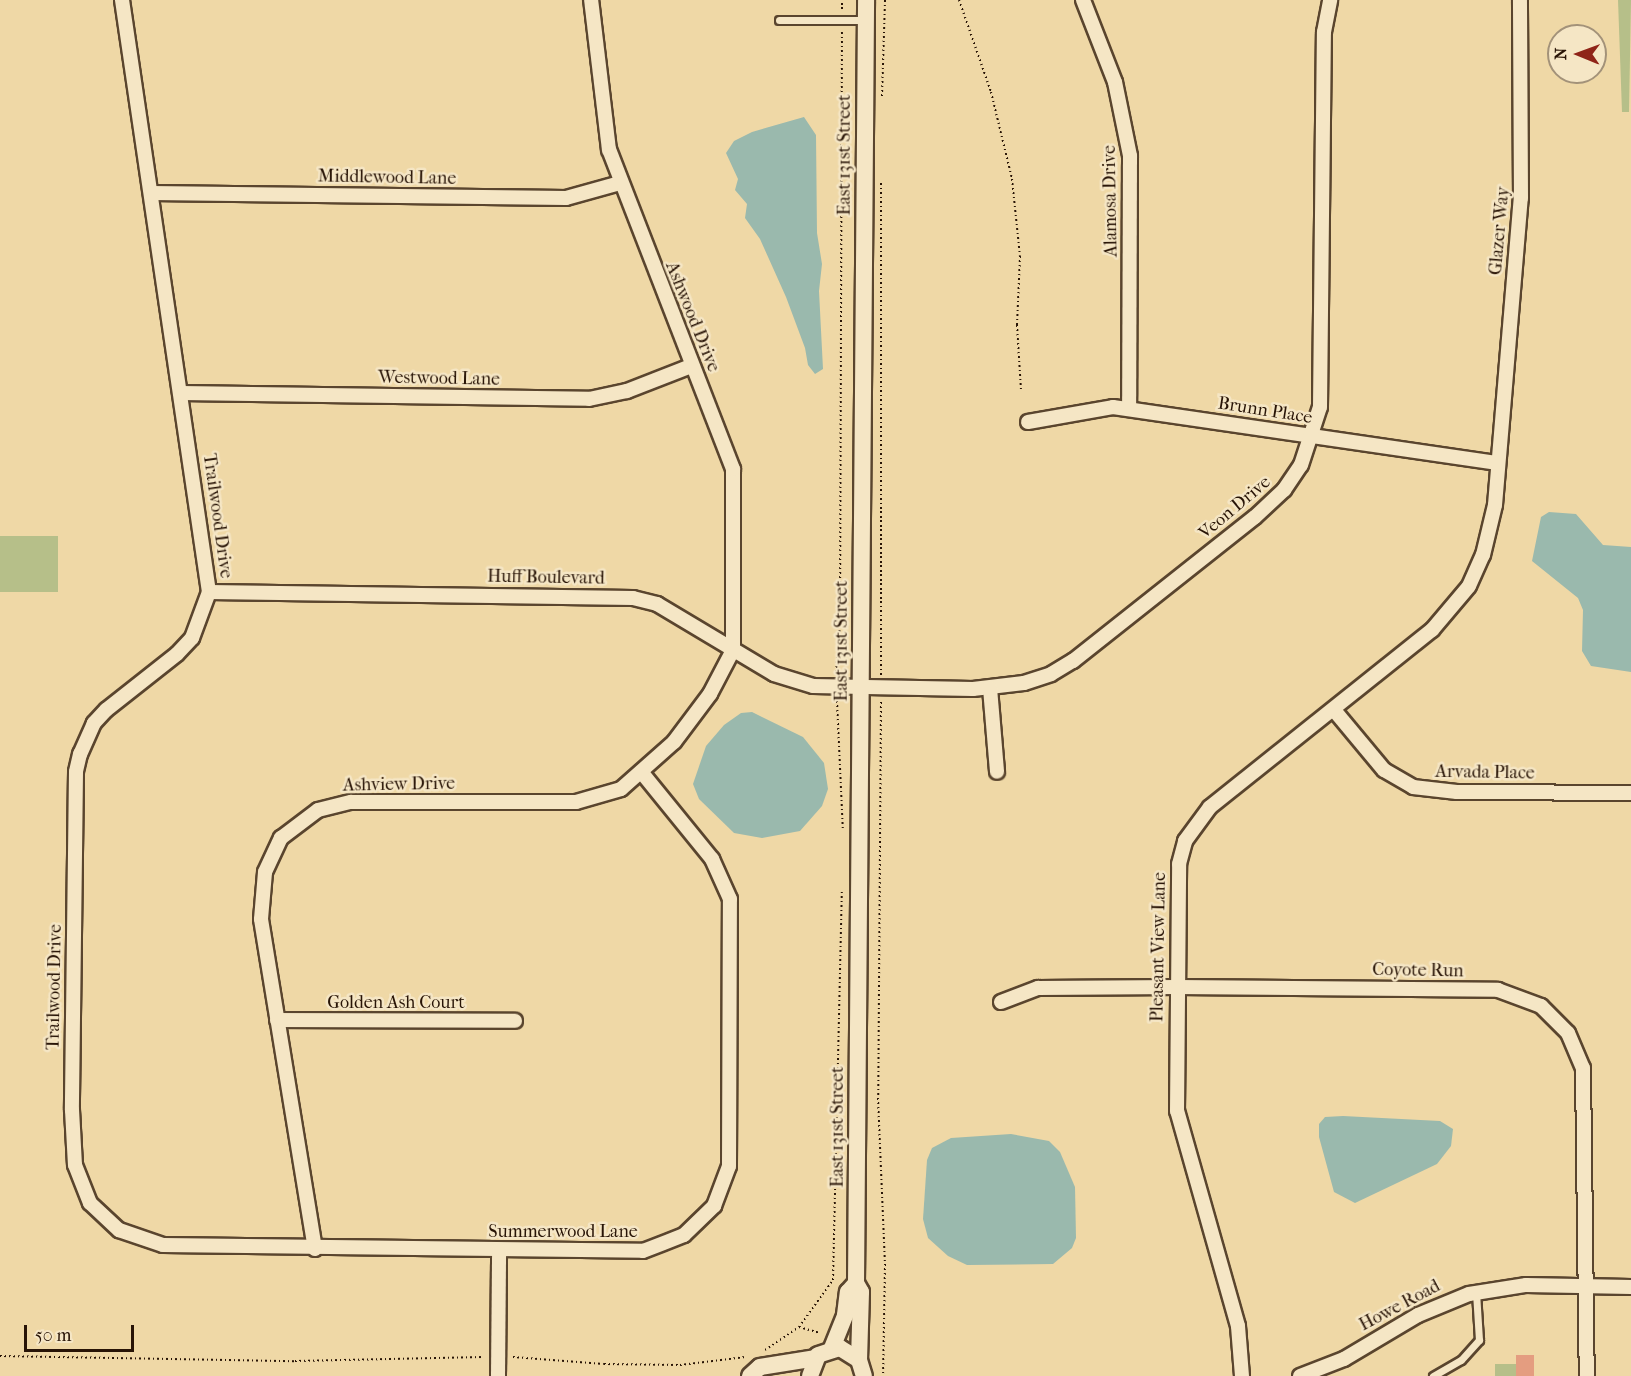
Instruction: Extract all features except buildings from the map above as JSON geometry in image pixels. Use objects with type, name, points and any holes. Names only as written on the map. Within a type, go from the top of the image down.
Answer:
[{"type":"street","name":"Trailwood Drive","points":[[90,1203],[80,1183],[72,1146],[78,763],[86,738],[106,710],[177,654],[192,638],[209,592],[122,0]]},
{"type":"street","name":"Ashwood Drive","points":[[591,0],[604,127],[620,183],[690,366],[725,444],[735,483],[733,650]]},
{"type":"street","name":"East 131st Street","points":[[862,1368],[861,1292],[856,1282],[866,0]]},
{"type":"street","name":"Alamosa Drive","points":[[1083,0],[1115,82],[1128,145],[1129,408]]},
{"type":"street","name":"Veon Drive","points":[[861,687],[990,688],[1039,678],[1073,661],[1271,504],[1297,471],[1312,436],[1321,389],[1324,32],[1330,0]]},
{"type":"street","name":"Glazer Way","points":[[1498,464],[1522,188],[1520,0]]},
{"type":"street","name":"Middlewood Lane","points":[[151,193],[566,198],[620,183]]},
{"type":"street","name":"Westwood Lane","points":[[181,393],[589,399],[627,391],[690,366]]},
{"type":"street","name":"Brunn Place","points":[[1028,422],[1092,408],[1129,408],[1498,464]]},
{"type":"street","name":"Pleasant View Lane","points":[[1242,1376],[1238,1326],[1177,1111],[1176,886],[1185,841],[1210,807],[1335,710],[1432,630],[1469,586],[1492,522],[1498,464]]},
{"type":"street","name":"Huff Boulevard","points":[[209,592],[633,598],[657,604],[733,650],[795,682],[837,687],[861,687]]},
{"type":"street","name":"Ashview Drive","points":[[315,1249],[261,919],[261,887],[270,855],[298,823],[318,810],[351,802],[576,802],[621,789],[642,773],[674,742],[710,694],[733,650]]},
{"type":"street","points":[[990,688],[997,772]]},
{"type":"street","name":"Arvada Place","points":[[1335,710],[1384,770],[1413,787],[1457,792],[1631,793]]},
{"type":"street","name":"Summerwood Lane","points":[[90,1203],[119,1230],[163,1245],[315,1249],[643,1251],[664,1245],[700,1221],[725,1183],[729,1166],[730,899],[712,859],[642,773]]},
{"type":"street","name":"Coyote Run","points":[[1001,1002],[1038,988],[1177,987],[1498,990],[1541,1006],[1568,1033],[1583,1068],[1588,1286],[1587,1376]]},
{"type":"street","name":"Golden Ash Court","points":[[277,1020],[515,1021]]},
{"type":"street","points":[[498,1376],[499,1250]]},
{"type":"street","name":"East 131st Street","points":[[834,1343],[848,1292],[856,1282]]},
{"type":"street","name":"Howe Road","points":[[1300,1376],[1344,1359],[1446,1302],[1476,1292],[1526,1285],[1631,1287]]},
{"type":"street","points":[[750,1376],[760,1367],[816,1358],[834,1343],[848,1350],[862,1368]]},
{"type":"street","points":[[810,1376],[816,1358]]},
{"type":"lane","points":[[779,20],[866,20]]},
{"type":"lane","points":[[1433,1376],[1461,1360],[1479,1340],[1476,1292]]},
{"type":"path","points":[[842,0],[837,687],[843,837]]},
{"type":"path","points":[[959,0],[991,92],[1012,179],[1020,256],[1017,326],[1021,390]]},
{"type":"path","points":[[763,1351],[799,1327],[833,1280],[843,881]]},
{"type":"path","points":[[799,1327],[834,1343]]},
{"type":"path","points":[[861,1341],[882,1344]]},
{"type":"path","points":[[0,1356],[295,1361],[498,1356],[669,1365],[715,1363],[754,1356]]},
{"type":"green space","points":[[1618,0],[1631,0],[1629,112],[1622,112]]},
{"type":"green space","points":[[0,536],[58,536],[58,592],[0,592]]},
{"type":"green space","points":[[1495,1364],[1516,1364],[1516,1376],[1495,1376]]},
{"type":"shaded area","points":[[804,117],[816,135],[817,233],[822,264],[819,291],[823,369],[815,374],[808,365],[805,348],[786,297],[760,239],[745,218],[747,204],[735,190],[738,179],[726,153],[734,141],[752,132]]},
{"type":"shaded area","points":[[1549,512],[1576,514],[1603,545],[1631,547],[1631,672],[1591,666],[1582,651],[1583,610],[1578,598],[1532,561],[1541,517]]},
{"type":"shaded area","points":[[752,712],[803,737],[824,763],[828,789],[822,806],[800,831],[762,838],[734,833],[699,799],[693,784],[706,746],[724,725],[741,713]]},
{"type":"shaded area","points":[[1325,1117],[1440,1121],[1453,1129],[1451,1146],[1437,1164],[1355,1203],[1334,1192],[1319,1137],[1319,1124]]},
{"type":"shaded area","points":[[1011,1134],[1049,1141],[1060,1152],[1075,1187],[1076,1238],[1072,1248],[1053,1264],[967,1265],[948,1256],[928,1238],[923,1219],[927,1160],[932,1148],[951,1138]]}]
